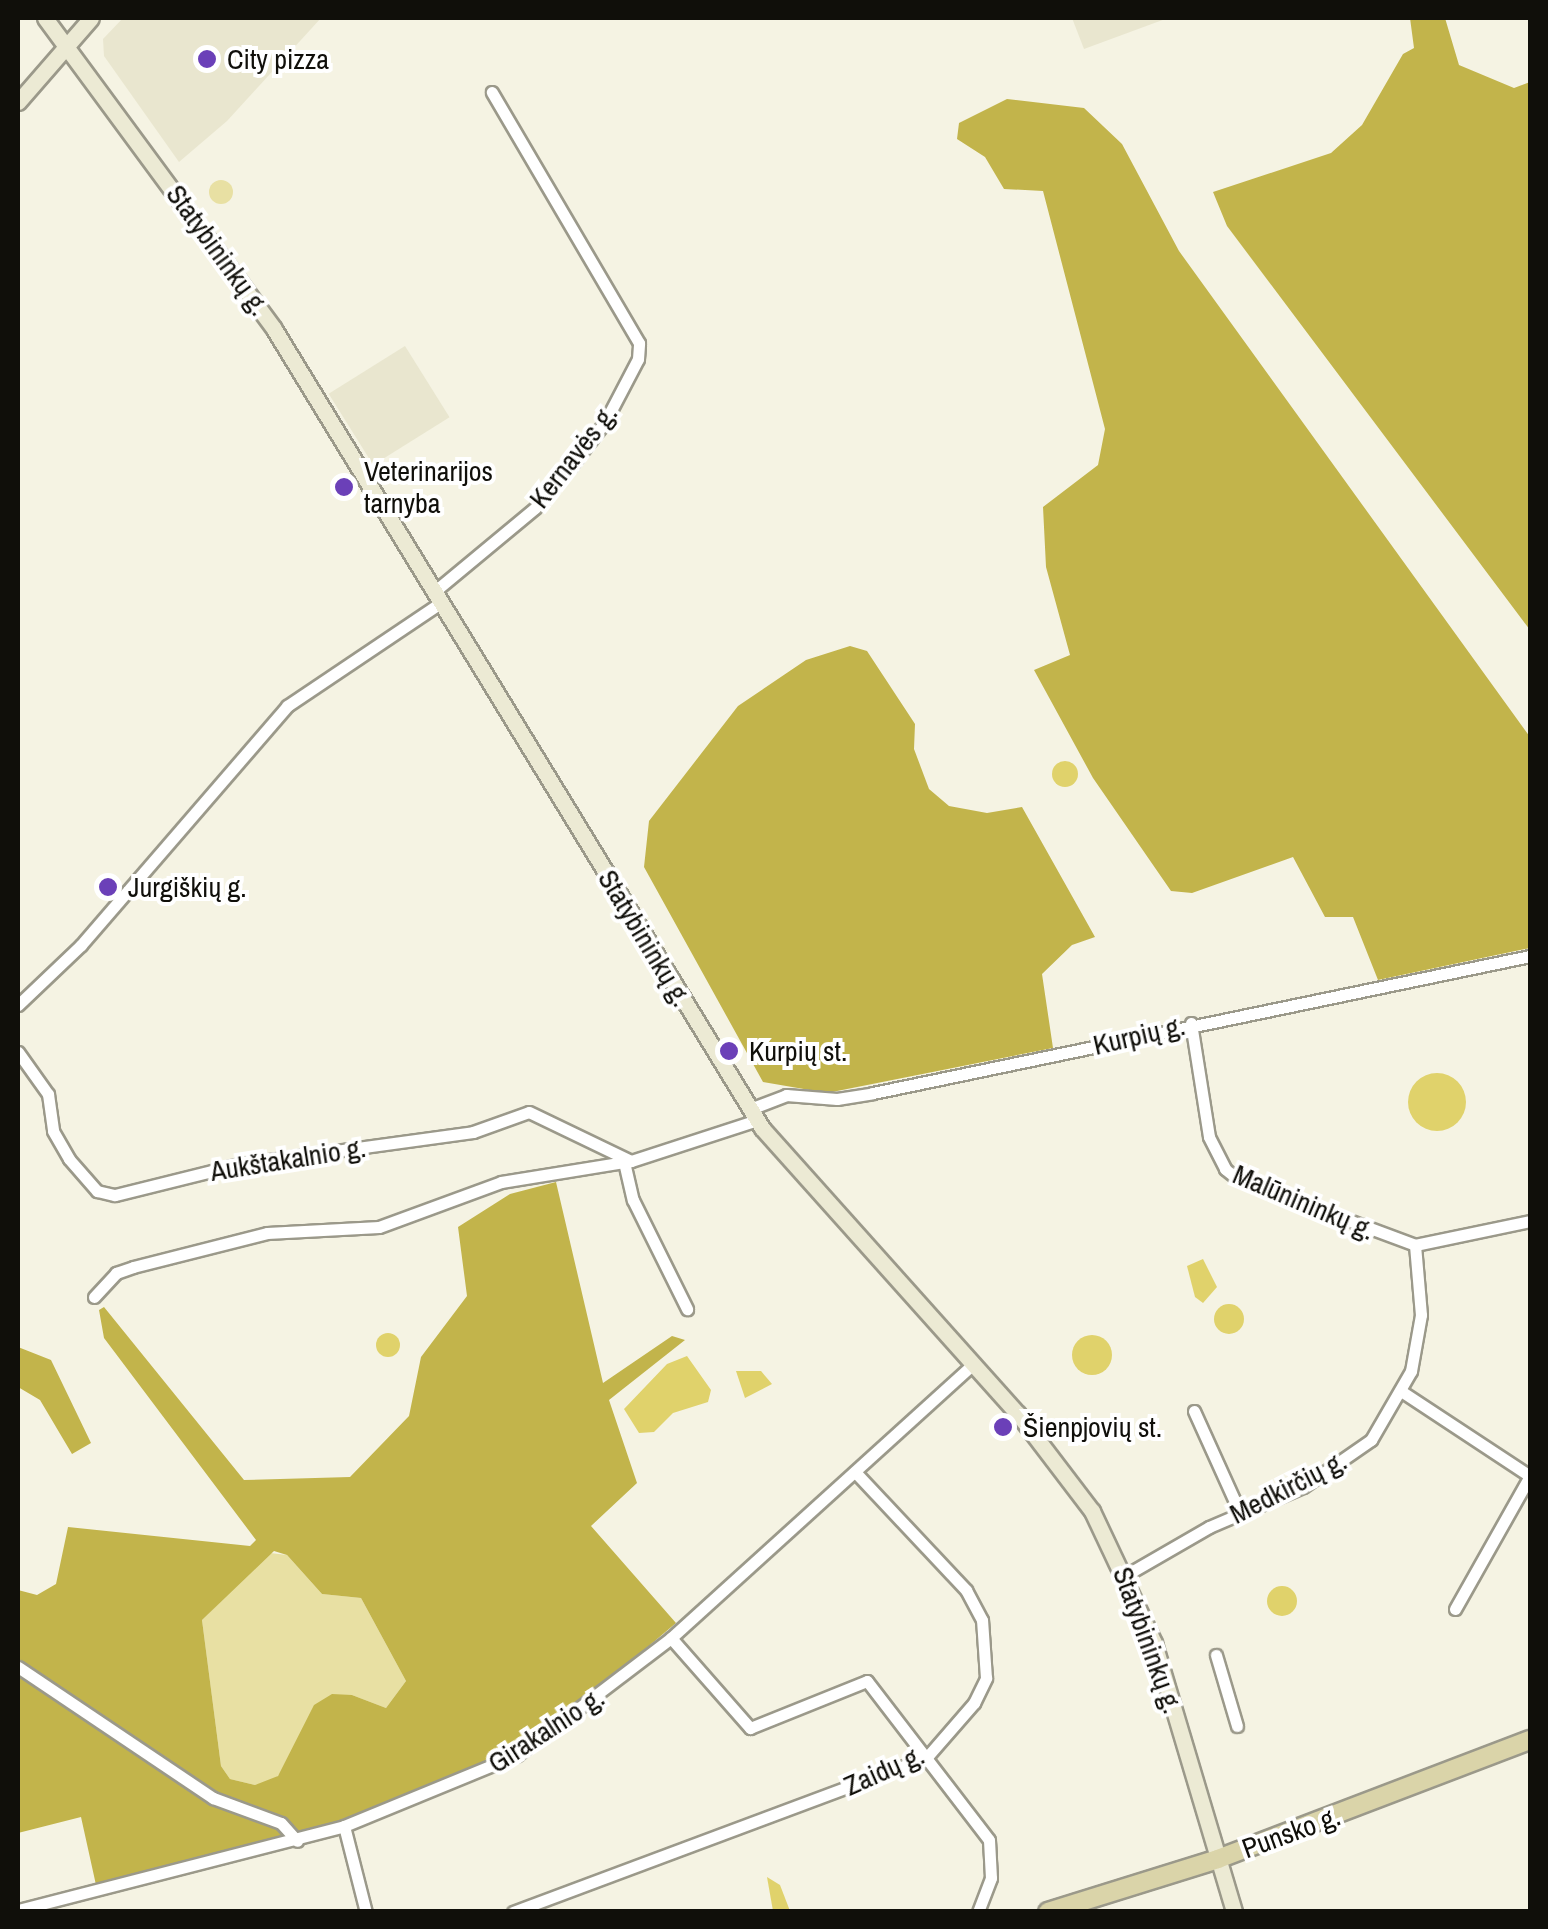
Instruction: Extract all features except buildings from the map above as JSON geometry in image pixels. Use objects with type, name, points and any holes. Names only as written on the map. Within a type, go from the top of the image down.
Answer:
[{"type":"main road","name":"Punsko g.","points":[[1048,1912],[1218,1859],[1530,1740]]},
{"type":"street","name":"Statybininkų g.","points":[[44,18],[274,329],[754,1115],[789,1165],[973,1364],[1058,1464],[1126,1575],[1154,1643],[1234,1912]]},
{"type":"street","points":[[18,102],[92,18]]},
{"type":"street","name":"Kernavės g.","points":[[438,597],[534,508],[571,466],[630,380],[639,343],[492,92]]},
{"type":"street","points":[[18,1005],[81,945],[287,706],[438,597]]},
{"type":"street","name":"Kurpių g.","points":[[754,1115],[786,1094],[837,1099],[873,1094],[1191,1022],[1313,1006],[1530,956]]},
{"type":"street","name":"Malūnininkų g.","points":[[1191,1022],[1209,1136],[1225,1170],[1415,1245]]},
{"type":"street","name":"Aukštakalnio g.","points":[[18,1052],[48,1094],[53,1131],[69,1159],[97,1190],[115,1195],[240,1164],[473,1132],[529,1112],[627,1162]]},
{"type":"street","points":[[94,1297],[116,1273],[182,1254],[268,1233],[379,1227],[500,1182],[627,1162],[754,1115]]},
{"type":"street","points":[[627,1162],[633,1200],[687,1308]]},
{"type":"street","points":[[1415,1245],[1530,1221]]},
{"type":"street","name":"Medkirčių g.","points":[[1126,1575],[1240,1513],[1303,1487],[1354,1454],[1404,1392],[1421,1316],[1415,1245]]},
{"type":"street","name":"Girakalnio g.","points":[[18,1910],[298,1841],[517,1755],[671,1638],[973,1364]]},
{"type":"street","points":[[1404,1392],[1530,1476],[1455,1609]]},
{"type":"street","points":[[1194,1412],[1240,1513]]},
{"type":"street","name":"Zaidų g.","points":[[513,1912],[927,1757],[974,1703],[986,1678],[982,1620],[966,1590],[855,1472]]},
{"type":"street","points":[[671,1638],[750,1728],[867,1681],[990,1840],[990,1878],[978,1912]]},
{"type":"street","points":[[1216,1655],[1238,1726]]},
{"type":"street","points":[[18,1668],[213,1798],[281,1823],[298,1841]]},
{"type":"street","points":[[344,1826],[366,1912]]},
{"type":"shaded area","points":[[123,18],[321,18],[227,121],[179,162],[104,56],[103,39]]},
{"type":"shaded area","points":[[1072,18],[1168,18],[1084,49]]},
{"type":"shaded area","points":[[1410,18],[1445,18],[1459,65],[1514,88],[1530,82],[1530,630],[1227,226],[1213,192],[1331,153],[1362,125],[1403,54],[1414,48]]},
{"type":"shaded area","points":[[1007,99],[1084,108],[1122,144],[1179,251],[1530,737],[1530,948],[1378,980],[1353,917],[1325,917],[1293,857],[1192,893],[1171,891],[1093,778],[1034,670],[1070,655],[1046,567],[1043,507],[1098,465],[1105,429],[1043,191],[1004,189],[985,157],[957,139],[959,123]]},
{"type":"shaded area","points":[[221,180],[233,192],[221,204],[209,192]]},
{"type":"shaded area","points":[[405,346],[450,417],[373,465],[329,394]]},
{"type":"shaded area","points":[[850,646],[867,651],[915,724],[914,749],[929,789],[949,806],[987,813],[1022,807],[1095,937],[1072,945],[1042,974],[1053,1048],[827,1093],[763,1082],[644,867],[649,821],[738,706],[806,660]]},
{"type":"shaded area","points":[[1065,761],[1074,765],[1078,774],[1074,783],[1065,787],[1056,783],[1052,774],[1056,765]]},
{"type":"shaded area","points":[[1437,1073],[1458,1081],[1466,1102],[1458,1123],[1437,1131],[1416,1123],[1408,1102],[1416,1081]]},
{"type":"shaded area","points":[[556,1182],[603,1383],[672,1336],[685,1340],[609,1400],[637,1483],[591,1526],[676,1623],[585,1700],[491,1764],[326,1827],[96,1885],[81,1817],[18,1833],[18,1590],[37,1595],[56,1584],[68,1527],[250,1546],[256,1540],[104,1338],[99,1310],[104,1307],[244,1480],[350,1477],[409,1416],[421,1357],[467,1296],[458,1227],[510,1194]],"holes":[[[274,1551],[287,1555],[322,1594],[361,1598],[406,1681],[386,1708],[352,1695],[332,1694],[314,1705],[278,1776],[255,1785],[230,1779],[221,1766],[202,1620]]]},
{"type":"shaded area","points":[[1203,1259],[1217,1287],[1203,1303],[1195,1297],[1187,1266]]},
{"type":"shaded area","points":[[1229,1304],[1240,1308],[1244,1319],[1240,1330],[1229,1334],[1218,1330],[1214,1319],[1218,1308]]},
{"type":"shaded area","points":[[388,1333],[400,1345],[388,1357],[376,1345]]},
{"type":"shaded area","points":[[1092,1335],[1106,1341],[1112,1355],[1106,1369],[1092,1375],[1078,1369],[1072,1355],[1078,1341]]},
{"type":"shaded area","points":[[18,1347],[51,1360],[91,1443],[72,1454],[40,1400],[18,1387]]},
{"type":"shaded area","points":[[687,1356],[711,1390],[708,1402],[673,1413],[654,1432],[639,1433],[624,1409],[667,1364]]},
{"type":"shaded area","points":[[736,1371],[761,1371],[772,1384],[745,1398]]},
{"type":"shaded area","points":[[270,1553],[287,1555],[322,1594],[361,1598],[406,1681],[386,1708],[352,1695],[274,1780],[255,1785],[230,1779],[221,1766],[202,1620]]},
{"type":"shaded area","points":[[1282,1586],[1296,1595],[1297,1601],[1288,1615],[1282,1616],[1268,1607],[1267,1601],[1276,1587]]},
{"type":"shaded area","points":[[767,1877],[780,1885],[790,1911],[773,1911]]},
{"type":"place","name":"City pizza","points":[[207,59]]},
{"type":"place","name":"Veterinarijos tarnyba","points":[[344,487]]},
{"type":"place","name":"Jurgiškių g.","points":[[108,887]]},
{"type":"place","name":"Kurpių st.","points":[[729,1051]]},
{"type":"place","name":"Šienpjovių st.","points":[[1003,1427]]}]
